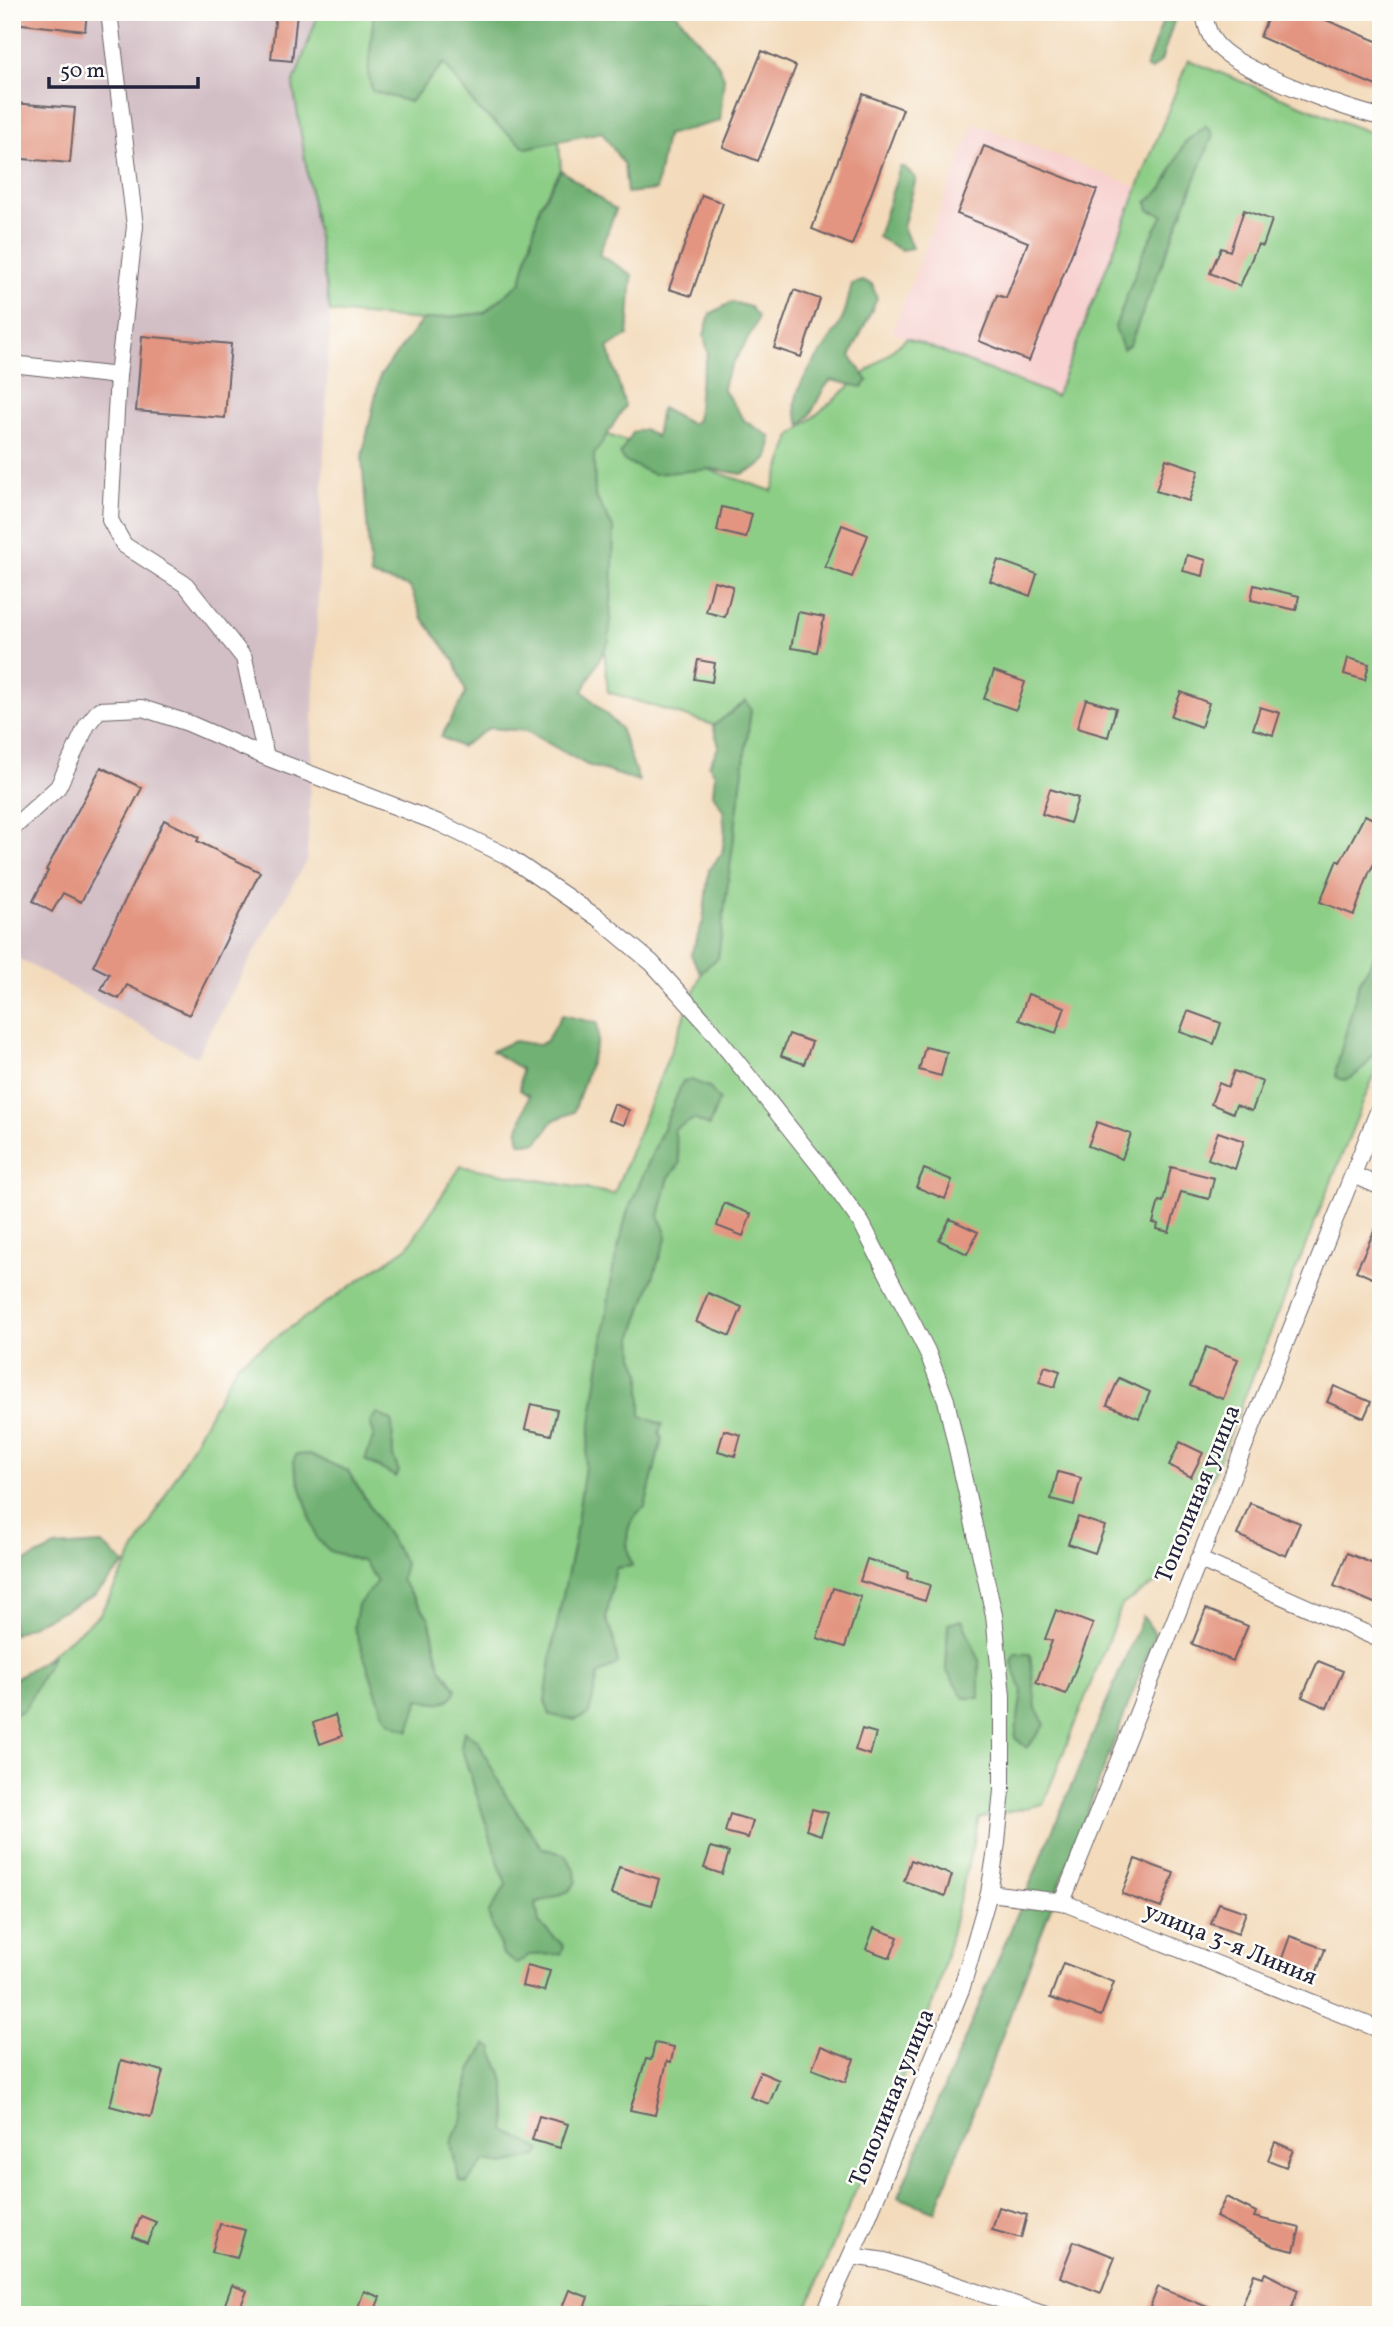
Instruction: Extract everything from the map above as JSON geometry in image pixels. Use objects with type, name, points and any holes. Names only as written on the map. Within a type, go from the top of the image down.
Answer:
[{"type":"street","points":[[109,12],[135,226],[118,376],[110,520],[124,545],[186,584],[244,659],[266,757]]},
{"type":"street","points":[[1203,12],[1206,28],[1221,50],[1250,68],[1361,113],[1381,117]]},
{"type":"street","points":[[12,363],[118,376]]},
{"type":"street","name":"Тополиная улица","points":[[15,826],[58,787],[87,725],[99,710],[142,708],[188,723],[266,757],[426,818],[507,856],[598,918],[652,963],[706,1023],[823,1170],[862,1224],[904,1301],[946,1400],[994,1615],[1002,1696],[1002,1790],[989,1893],[962,1987],[943,2038],[824,2315]]},
{"type":"street","name":"Тополиная улица","points":[[1062,1902],[1381,1104]]},
{"type":"street","points":[[1354,1175],[1381,1187]]},
{"type":"street","points":[[1198,1559],[1381,1640]]},
{"type":"street","name":"улица 3-я Линия","points":[[989,1893],[1062,1902],[1381,2030]]},
{"type":"street","points":[[851,2256],[885,2261],[1046,2315]]},
{"type":"shaded area","points":[[12,12],[319,12],[293,85],[330,312],[307,859],[196,1057],[12,955]]},
{"type":"shaded area","points":[[974,123],[1138,187],[1056,396],[892,332]]},
{"type":"green space","points":[[319,12],[374,12],[368,73],[444,62],[478,109],[526,148],[559,141],[561,170],[540,206],[521,282],[484,313],[422,320],[330,312],[293,85]]},
{"type":"green space","points":[[374,12],[675,12],[718,64],[724,77],[720,121],[666,135],[656,190],[627,193],[624,165],[602,132],[526,148],[478,109],[444,63],[410,102],[372,91],[368,73]]},
{"type":"green space","points":[[1166,12],[1177,12],[1161,61],[1151,70],[1146,67]]},
{"type":"green space","points":[[1188,60],[1381,137],[1381,1058],[1175,1570],[1122,1605],[1043,1804],[979,1818],[937,1993],[804,2315],[12,2315],[12,1686],[100,1614],[237,1364],[408,1247],[461,1166],[614,1194],[713,944],[736,732],[608,692],[584,427],[772,491],[791,436],[907,338],[1056,396]]},
{"type":"green space","points":[[1206,126],[1213,135],[1130,344],[1123,349],[1115,327],[1143,253],[1163,215],[1149,210],[1147,202],[1163,188],[1185,142]]},
{"type":"green space","points":[[900,167],[904,167],[916,178],[903,227],[912,248],[901,250],[878,237]]},
{"type":"green space","points":[[561,170],[616,210],[599,254],[632,275],[628,336],[608,347],[625,406],[594,455],[595,496],[614,529],[609,641],[583,691],[620,728],[639,781],[587,765],[526,731],[489,728],[461,747],[441,737],[466,693],[455,662],[422,617],[410,587],[371,576],[362,457],[380,376],[422,320],[484,313],[521,282],[540,206]]},
{"type":"green space","points":[[863,281],[872,284],[877,299],[850,356],[868,381],[862,387],[831,380],[801,425],[796,411],[796,398],[801,384],[837,330],[852,284]]},
{"type":"green space","points":[[732,302],[750,307],[758,317],[750,337],[729,371],[723,389],[745,421],[771,437],[769,456],[760,466],[742,474],[712,469],[653,474],[624,461],[620,454],[633,432],[644,429],[656,437],[661,408],[691,424],[697,420],[700,384],[708,353],[704,335],[710,314]]},
{"type":"green space","points":[[746,701],[751,710],[718,958],[700,972],[691,955],[703,921],[709,870],[722,853],[725,835],[723,810],[713,794],[715,774],[709,765],[719,746],[713,726]]},
{"type":"green space","points":[[1381,933],[1383,987],[1376,1045],[1359,1072],[1343,1080],[1336,1077],[1336,1069],[1359,983],[1374,957],[1376,937]]},
{"type":"green space","points":[[562,1015],[597,1023],[598,1039],[574,1112],[554,1120],[537,1143],[520,1143],[518,1132],[529,1096],[520,1090],[521,1069],[492,1051],[514,1041],[539,1045],[546,1041]]},
{"type":"green space","points":[[691,1080],[709,1087],[719,1100],[709,1126],[694,1119],[674,1129],[680,1164],[669,1177],[659,1216],[667,1236],[633,1336],[634,1356],[641,1374],[641,1416],[662,1424],[659,1433],[662,1439],[645,1507],[633,1519],[628,1533],[632,1566],[616,1568],[606,1619],[613,1635],[618,1663],[598,1675],[589,1714],[574,1720],[550,1715],[545,1701],[554,1638],[574,1543],[613,1269],[627,1213],[683,1081]]},
{"type":"green space","points":[[377,1413],[392,1421],[393,1456],[399,1472],[396,1477],[365,1460],[374,1435],[370,1421]]},
{"type":"green space","points":[[309,1454],[348,1471],[405,1563],[401,1580],[429,1618],[440,1666],[457,1690],[449,1700],[441,1703],[419,1699],[409,1731],[390,1723],[383,1712],[354,1627],[358,1605],[377,1581],[364,1562],[330,1551],[317,1539],[293,1462],[296,1455]]},
{"type":"green space","points":[[102,1544],[125,1564],[95,1595],[12,1635],[12,1568],[55,1547]]},
{"type":"green space","points":[[1143,1616],[1155,1634],[935,2212],[898,2197]]},
{"type":"green space","points":[[962,1620],[979,1659],[979,1698],[964,1698],[946,1670],[948,1624]]},
{"type":"green space","points":[[1015,1654],[1030,1654],[1036,1708],[1045,1724],[1027,1748],[1015,1738],[1022,1691],[1012,1663]]},
{"type":"green space","points":[[52,1656],[25,1709],[12,1716],[12,1680]]},
{"type":"green space","points":[[464,1731],[478,1741],[505,1794],[542,1848],[564,1854],[575,1870],[576,1882],[569,1891],[536,1904],[539,1923],[564,1946],[561,1954],[529,1955],[517,1964],[503,1954],[488,1914],[506,1885],[461,1747]]},
{"type":"green space","points":[[486,2044],[493,2049],[503,2077],[507,2109],[505,2130],[541,2150],[537,2156],[505,2164],[484,2161],[467,2183],[459,2180],[451,2143],[464,2116],[465,2093],[472,2069]]},
{"type":"building","points":[[14,12],[87,12],[85,31],[13,23]]},
{"type":"building","points":[[276,12],[297,12],[292,61],[271,59]]},
{"type":"building","points":[[1270,12],[1307,12],[1381,43],[1381,88],[1260,37]]},
{"type":"building","points":[[762,51],[796,66],[758,161],[723,147]]},
{"type":"building","points":[[863,94],[903,109],[852,245],[812,229]]},
{"type":"building","points":[[12,103],[75,108],[70,163],[12,158]]},
{"type":"building","points":[[984,146],[1097,190],[1029,361],[979,341],[997,295],[1006,298],[1028,242],[957,214]]},
{"type":"building","points":[[702,195],[723,203],[691,296],[669,289]]},
{"type":"building","points":[[1244,210],[1272,220],[1263,246],[1258,244],[1240,286],[1210,273],[1221,248],[1230,251]]},
{"type":"building","points":[[794,290],[820,299],[801,357],[774,348]]},
{"type":"building","points":[[142,336],[231,344],[225,418],[136,411]]},
{"type":"building","points":[[1166,459],[1199,470],[1189,501],[1156,491]]},
{"type":"building","points":[[722,507],[752,514],[746,538],[717,531]]},
{"type":"building","points":[[842,525],[868,535],[852,577],[825,567]]},
{"type":"building","points":[[1187,555],[1206,560],[1203,576],[1183,571]]},
{"type":"building","points":[[998,560],[1037,574],[1030,596],[990,581]]},
{"type":"building","points":[[714,581],[733,586],[725,617],[706,612]]},
{"type":"building","points":[[1254,585],[1299,596],[1296,610],[1251,600]]},
{"type":"building","points":[[798,612],[824,617],[817,652],[791,648]]},
{"type":"building","points":[[1348,658],[1369,664],[1365,680],[1344,674]]},
{"type":"building","points":[[698,660],[715,663],[712,682],[694,679]]},
{"type":"building","points":[[994,671],[1025,682],[1016,710],[984,699]]},
{"type":"building","points":[[1181,692],[1209,703],[1201,727],[1171,716]]},
{"type":"building","points":[[1086,699],[1116,708],[1108,737],[1077,728]]},
{"type":"building","points":[[1260,707],[1280,713],[1273,735],[1253,729]]},
{"type":"building","points":[[101,767],[142,788],[81,902],[63,893],[52,912],[33,901],[48,871],[46,870]]},
{"type":"building","points":[[1050,789],[1078,798],[1070,823],[1042,814]]},
{"type":"building","points":[[1365,815],[1381,823],[1381,851],[1369,873],[1354,915],[1320,902],[1337,860],[1340,862]]},
{"type":"building","points":[[164,820],[199,837],[197,841],[260,872],[189,1015],[127,985],[119,999],[101,990],[109,974],[93,966]]},
{"type":"building","points":[[1028,994],[1065,1007],[1056,1033],[1019,1020]]},
{"type":"building","points":[[1188,1011],[1221,1023],[1214,1044],[1180,1032]]},
{"type":"building","points":[[789,1034],[812,1042],[804,1064],[781,1056]]},
{"type":"building","points":[[925,1047],[947,1052],[941,1076],[919,1070]]},
{"type":"building","points":[[1234,1071],[1263,1082],[1252,1111],[1236,1105],[1233,1113],[1211,1104],[1219,1083],[1228,1087]]},
{"type":"building","points":[[614,1104],[629,1110],[624,1125],[608,1120]]},
{"type":"building","points":[[1097,1122],[1131,1134],[1122,1159],[1088,1146]]},
{"type":"building","points":[[1218,1132],[1244,1141],[1235,1169],[1208,1159]]},
{"type":"building","points":[[1171,1167],[1214,1178],[1209,1199],[1181,1192],[1169,1232],[1157,1229],[1158,1224],[1153,1223],[1159,1201],[1163,1202]]},
{"type":"building","points":[[924,1169],[952,1180],[945,1199],[916,1187]]},
{"type":"building","points":[[724,1203],[751,1214],[743,1236],[717,1226]]},
{"type":"building","points":[[1381,1216],[1381,1282],[1356,1271]]},
{"type":"building","points":[[950,1219],[978,1232],[967,1254],[939,1240]]},
{"type":"building","points":[[708,1293],[742,1307],[730,1336],[696,1322]]},
{"type":"building","points":[[1206,1347],[1238,1359],[1223,1399],[1190,1386]]},
{"type":"building","points":[[1045,1366],[1060,1371],[1055,1387],[1039,1382]]},
{"type":"building","points":[[1119,1378],[1150,1392],[1139,1418],[1107,1405]]},
{"type":"building","points":[[1334,1386],[1371,1402],[1364,1418],[1327,1402]]},
{"type":"building","points":[[531,1404],[557,1410],[551,1435],[525,1429]]},
{"type":"building","points":[[724,1430],[741,1435],[735,1456],[718,1451]]},
{"type":"building","points":[[1180,1442],[1203,1453],[1191,1477],[1169,1465]]},
{"type":"building","points":[[1058,1472],[1081,1478],[1074,1505],[1051,1499]]},
{"type":"building","points":[[1250,1503],[1300,1523],[1286,1556],[1237,1535]]},
{"type":"building","points":[[1078,1517],[1105,1526],[1095,1553],[1068,1544]]},
{"type":"building","points":[[1347,1553],[1381,1567],[1381,1606],[1334,1586]]},
{"type":"building","points":[[867,1559],[908,1572],[907,1578],[930,1585],[925,1601],[860,1581]]},
{"type":"building","points":[[833,1588],[861,1597],[845,1647],[817,1638]]},
{"type":"building","points":[[1206,1609],[1248,1626],[1233,1661],[1192,1644]]},
{"type":"building","points":[[1056,1610],[1093,1624],[1066,1694],[1036,1683],[1052,1641],[1045,1639]]},
{"type":"building","points":[[1318,1661],[1343,1671],[1327,1708],[1302,1697]]},
{"type":"building","points":[[335,1715],[342,1736],[320,1744],[313,1723]]},
{"type":"building","points":[[862,1729],[876,1733],[870,1755],[855,1750]]},
{"type":"building","points":[[812,1809],[828,1813],[821,1835],[806,1830]]},
{"type":"building","points":[[730,1814],[753,1821],[748,1838],[725,1832]]},
{"type":"building","points":[[711,1847],[729,1852],[722,1874],[704,1868]]},
{"type":"building","points":[[1135,1859],[1174,1873],[1161,1908],[1122,1894]]},
{"type":"building","points":[[911,1860],[952,1875],[945,1896],[904,1881]]},
{"type":"building","points":[[619,1867],[659,1879],[652,1905],[611,1894]]},
{"type":"building","points":[[1219,1903],[1246,1912],[1238,1934],[1211,1924]]},
{"type":"building","points":[[874,1928],[898,1937],[890,1958],[866,1949]]},
{"type":"building","points":[[1290,1936],[1325,1949],[1316,1974],[1281,1961]]},
{"type":"building","points":[[1063,1963],[1114,1982],[1101,2016],[1050,1998]]},
{"type":"building","points":[[527,1965],[550,1971],[544,1991],[522,1986]]},
{"type":"building","points":[[655,2043],[674,2047],[671,2062],[667,2061],[655,2115],[630,2110],[646,2059],[651,2060]]},
{"type":"building","points":[[821,2046],[854,2059],[845,2082],[812,2069]]},
{"type":"building","points":[[121,2060],[163,2071],[151,2117],[110,2106]]},
{"type":"building","points":[[760,2072],[779,2080],[769,2104],[750,2097]]},
{"type":"building","points":[[539,2116],[568,2124],[560,2148],[532,2140]]},
{"type":"building","points":[[1275,2142],[1293,2150],[1286,2167],[1268,2160]]},
{"type":"building","points":[[1226,2197],[1256,2212],[1254,2217],[1300,2228],[1294,2251],[1273,2246],[1216,2217]]},
{"type":"building","points":[[999,2207],[1027,2215],[1021,2238],[992,2230]]},
{"type":"building","points":[[141,2216],[156,2222],[147,2243],[133,2237]]},
{"type":"building","points":[[220,2224],[245,2230],[237,2258],[212,2252]]},
{"type":"building","points":[[1074,2241],[1115,2257],[1101,2293],[1060,2277]]},
{"type":"building","points":[[1265,2273],[1298,2290],[1289,2315],[1248,2315],[1250,2309],[1242,2306],[1254,2274],[1263,2277]]},
{"type":"building","points":[[232,2285],[247,2291],[237,2315],[221,2315]]},
{"type":"building","points":[[1158,2287],[1225,2314],[1147,2315]]},
{"type":"building","points":[[569,2290],[588,2297],[582,2315],[559,2315]]},
{"type":"building","points":[[364,2291],[380,2297],[373,2315],[355,2315]]}]
